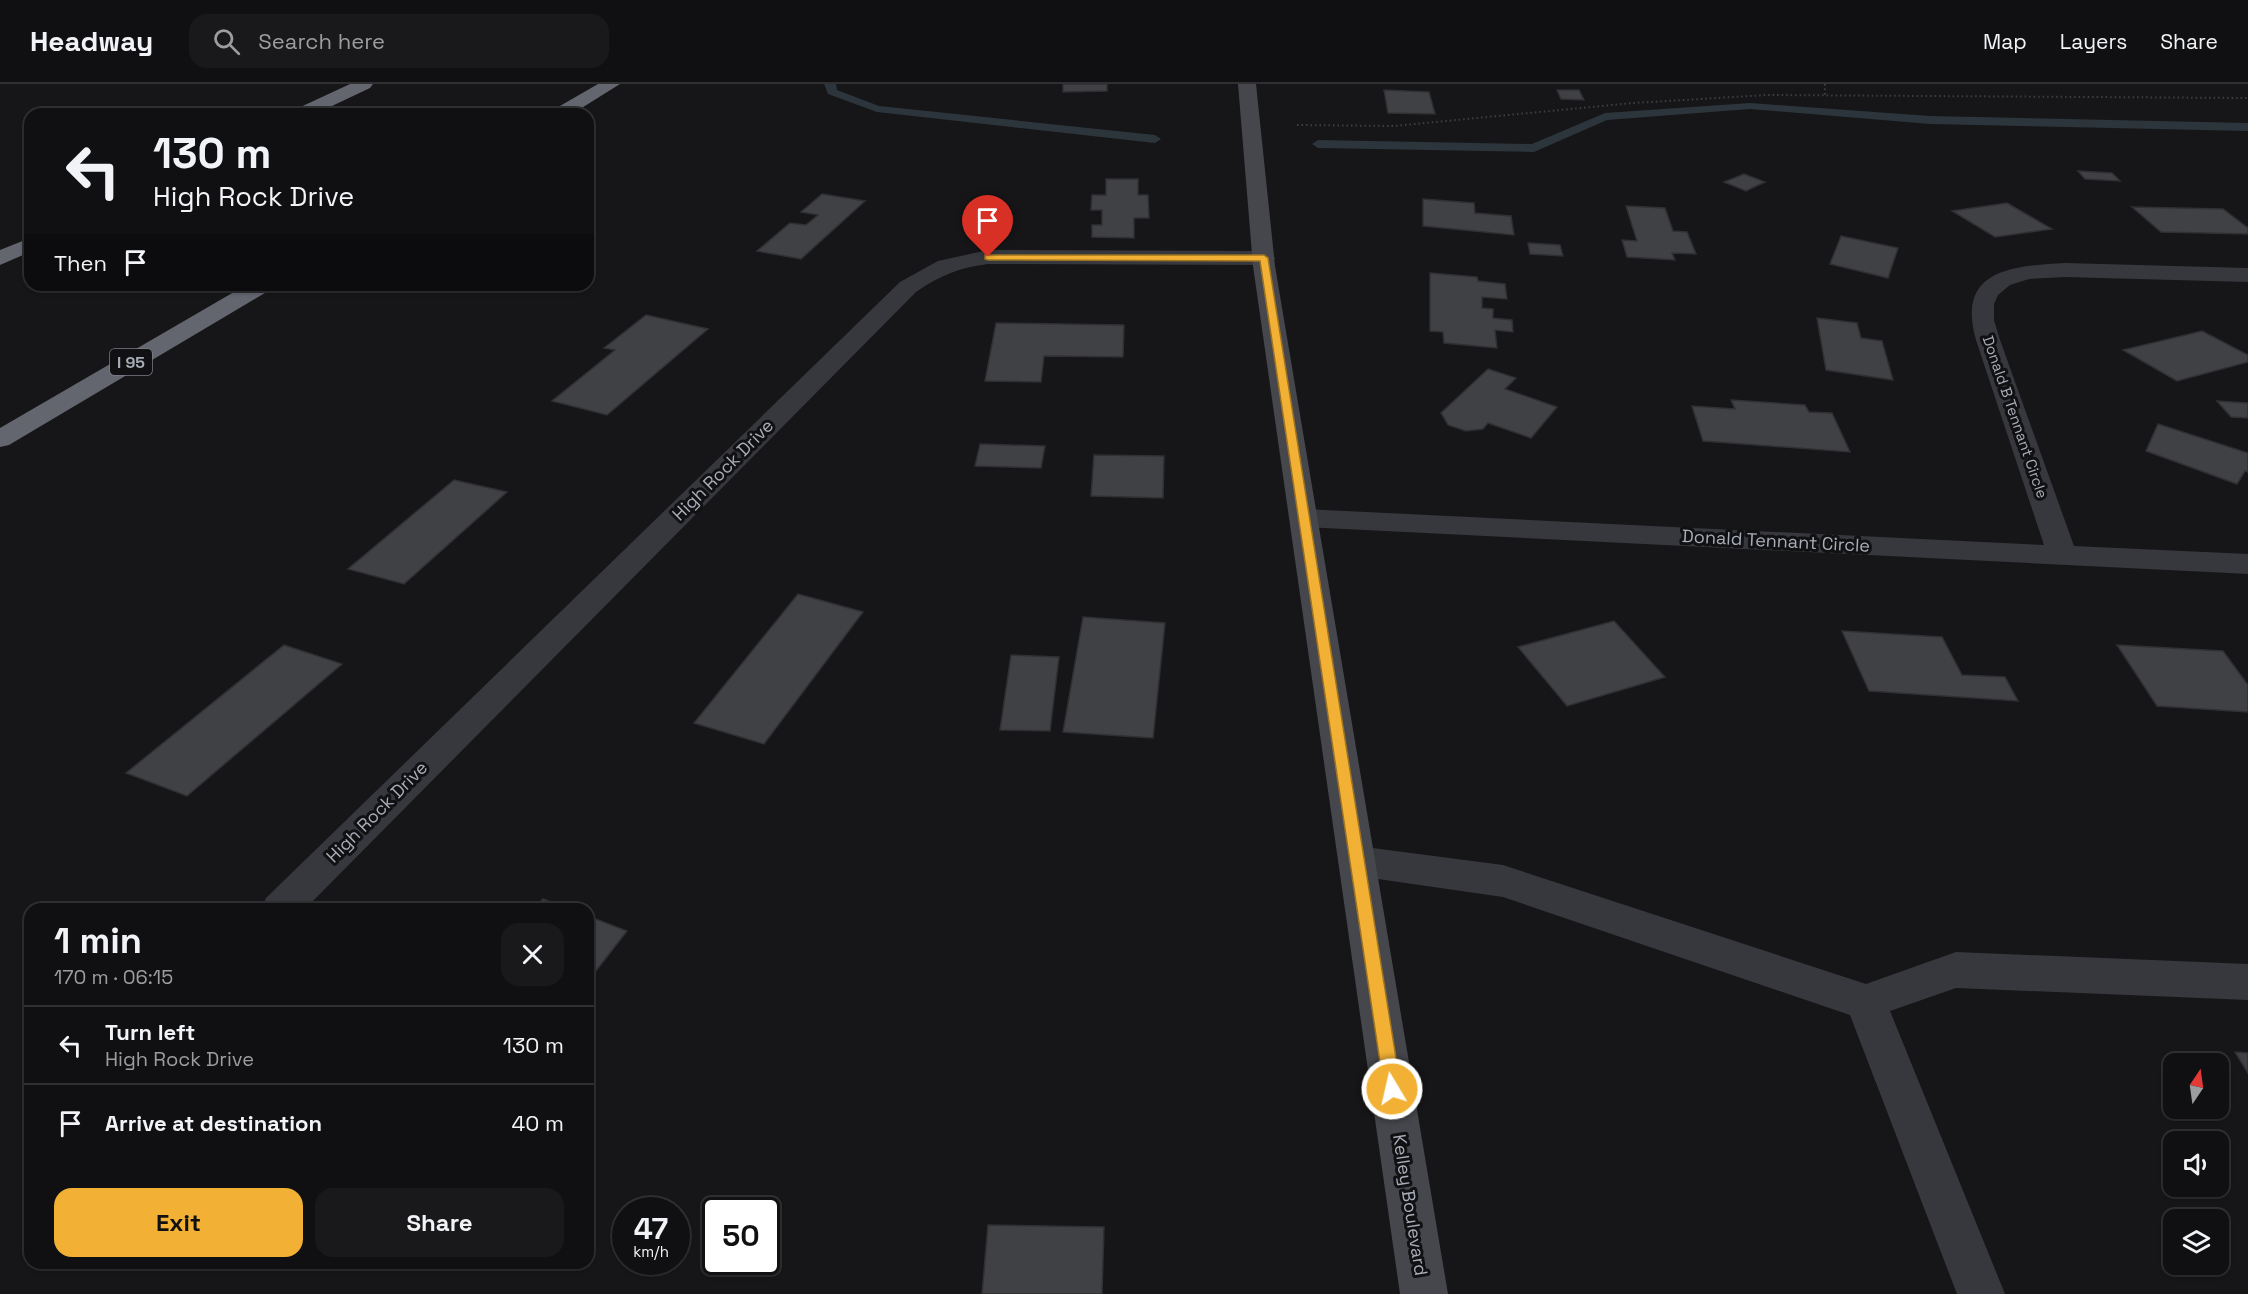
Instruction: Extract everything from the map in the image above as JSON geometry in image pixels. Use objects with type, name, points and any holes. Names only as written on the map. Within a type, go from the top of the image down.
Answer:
[{"type":"highway","points":[[313,108],[364,84]]},
{"type":"highway","points":[[570,108],[612,84]]},
{"type":"highway","points":[[0,258],[24,246]]},
{"type":"highway","name":"I 95","points":[[0,440],[252,291]]},
{"type":"main road","name":"Kelley Boulevard","points":[[1247,84],[1264,258],[1424,1294]]},
{"type":"street","name":"High Rock Drive","points":[[286,903],[891,304],[923,276],[962,260],[988,257],[1264,258]]},
{"type":"street","name":"Donald B Tennant Circle","points":[[2062,555],[1982,320],[1982,304],[1988,292],[2002,280],[2027,272],[2065,270],[2248,275]]},
{"type":"street","name":"Donald Tennant Circle","points":[[1304,518],[2248,564]]},
{"type":"street","points":[[1357,861],[1503,881],[1866,1002],[1956,970],[2248,982]]},
{"type":"street","points":[[1866,1002],[1981,1294]]},
{"type":"path","points":[[1825,84],[1825,95]]},
{"type":"path","points":[[1251,124],[1394,126],[1633,103],[1767,95],[2248,98]]},
{"type":"building","points":[[1063,84],[1107,84],[1107,91],[1063,92]]},
{"type":"building","points":[[1384,90],[1429,92],[1435,114],[1388,113]]},
{"type":"building","points":[[1557,90],[1579,90],[1584,100],[1561,99]]},
{"type":"building","points":[[2078,171],[2112,173],[2120,181],[2085,179]]},
{"type":"building","points":[[1744,174],[1765,182],[1746,191],[1724,182]]},
{"type":"building","points":[[1106,179],[1138,179],[1138,195],[1148,195],[1149,218],[1134,218],[1134,238],[1092,237],[1092,225],[1102,225],[1102,210],[1091,210],[1092,195],[1106,195]]},
{"type":"building","points":[[822,194],[865,201],[801,259],[757,251],[790,223],[806,225],[818,215],[801,212]]},
{"type":"building","points":[[1423,199],[1474,203],[1475,213],[1511,216],[1514,235],[1423,226]]},
{"type":"building","points":[[2007,203],[2052,229],[1995,237],[1952,211]]},
{"type":"building","points":[[1626,206],[1665,208],[1673,231],[1687,232],[1696,254],[1672,253],[1675,260],[1627,257],[1622,240],[1637,241]]},
{"type":"building","points":[[2132,207],[2223,209],[2248,228],[2248,234],[2161,232]]},
{"type":"building","points":[[1841,236],[1898,248],[1888,278],[1830,264]]},
{"type":"building","points":[[1528,243],[1560,245],[1563,256],[1530,254]]},
{"type":"building","points":[[1430,273],[1477,277],[1478,281],[1505,284],[1507,299],[1482,297],[1482,308],[1493,309],[1493,318],[1512,320],[1513,332],[1495,330],[1497,348],[1444,343],[1443,332],[1430,331]]},
{"type":"building","points":[[646,315],[708,329],[607,415],[552,401],[615,350],[604,348]]},
{"type":"building","points":[[1817,318],[1857,323],[1861,338],[1882,341],[1893,380],[1826,370]]},
{"type":"building","points":[[996,323],[1124,325],[1123,357],[1044,356],[1041,382],[985,381]]},
{"type":"building","points":[[2202,331],[2248,355],[2248,362],[2177,381],[2123,350]]},
{"type":"building","points":[[1488,369],[1516,378],[1505,389],[1557,407],[1531,438],[1488,423],[1483,429],[1466,431],[1448,425],[1441,413]]},
{"type":"building","points":[[1731,400],[1805,405],[1809,412],[1832,413],[1850,452],[1703,441],[1692,406],[1735,409]]},
{"type":"building","points":[[2217,401],[2248,403],[2248,418],[2231,417]]},
{"type":"building","points":[[2158,424],[2248,453],[2248,472],[2245,471],[2237,484],[2146,451]]},
{"type":"building","points":[[980,444],[1045,446],[1041,468],[975,466]]},
{"type":"building","points":[[1094,455],[1164,456],[1163,498],[1091,496]]},
{"type":"building","points":[[454,480],[507,492],[404,584],[348,569]]},
{"type":"building","points":[[798,594],[863,612],[764,744],[694,723]]},
{"type":"building","points":[[1083,617],[1165,623],[1153,738],[1063,732]]},
{"type":"building","points":[[1614,621],[1665,677],[1567,706],[1518,647]]},
{"type":"building","points":[[1842,631],[1942,637],[1962,675],[2005,677],[2018,701],[1869,691]]},
{"type":"building","points":[[284,645],[342,664],[187,796],[126,773]]},
{"type":"building","points":[[2117,645],[2223,651],[2248,685],[2248,712],[2157,706]]},
{"type":"building","points":[[1011,655],[1059,657],[1050,731],[1000,730]]},
{"type":"building","points":[[543,899],[553,903],[539,903]]},
{"type":"building","points":[[594,918],[627,931],[594,973]]},
{"type":"building","points":[[2235,1052],[2248,1053],[2248,1073]]},
{"type":"building","points":[[988,1225],[1104,1227],[1102,1294],[982,1294]]},
{"type":"waterway","points":[[830,84],[832,92],[877,109],[1155,139]]},
{"type":"waterway","points":[[1318,144],[1534,148],[1605,117],[1750,106],[1930,120],[2248,127]]},
{"type":"route","points":[[988,257],[1264,258],[1392,1089]]}]
